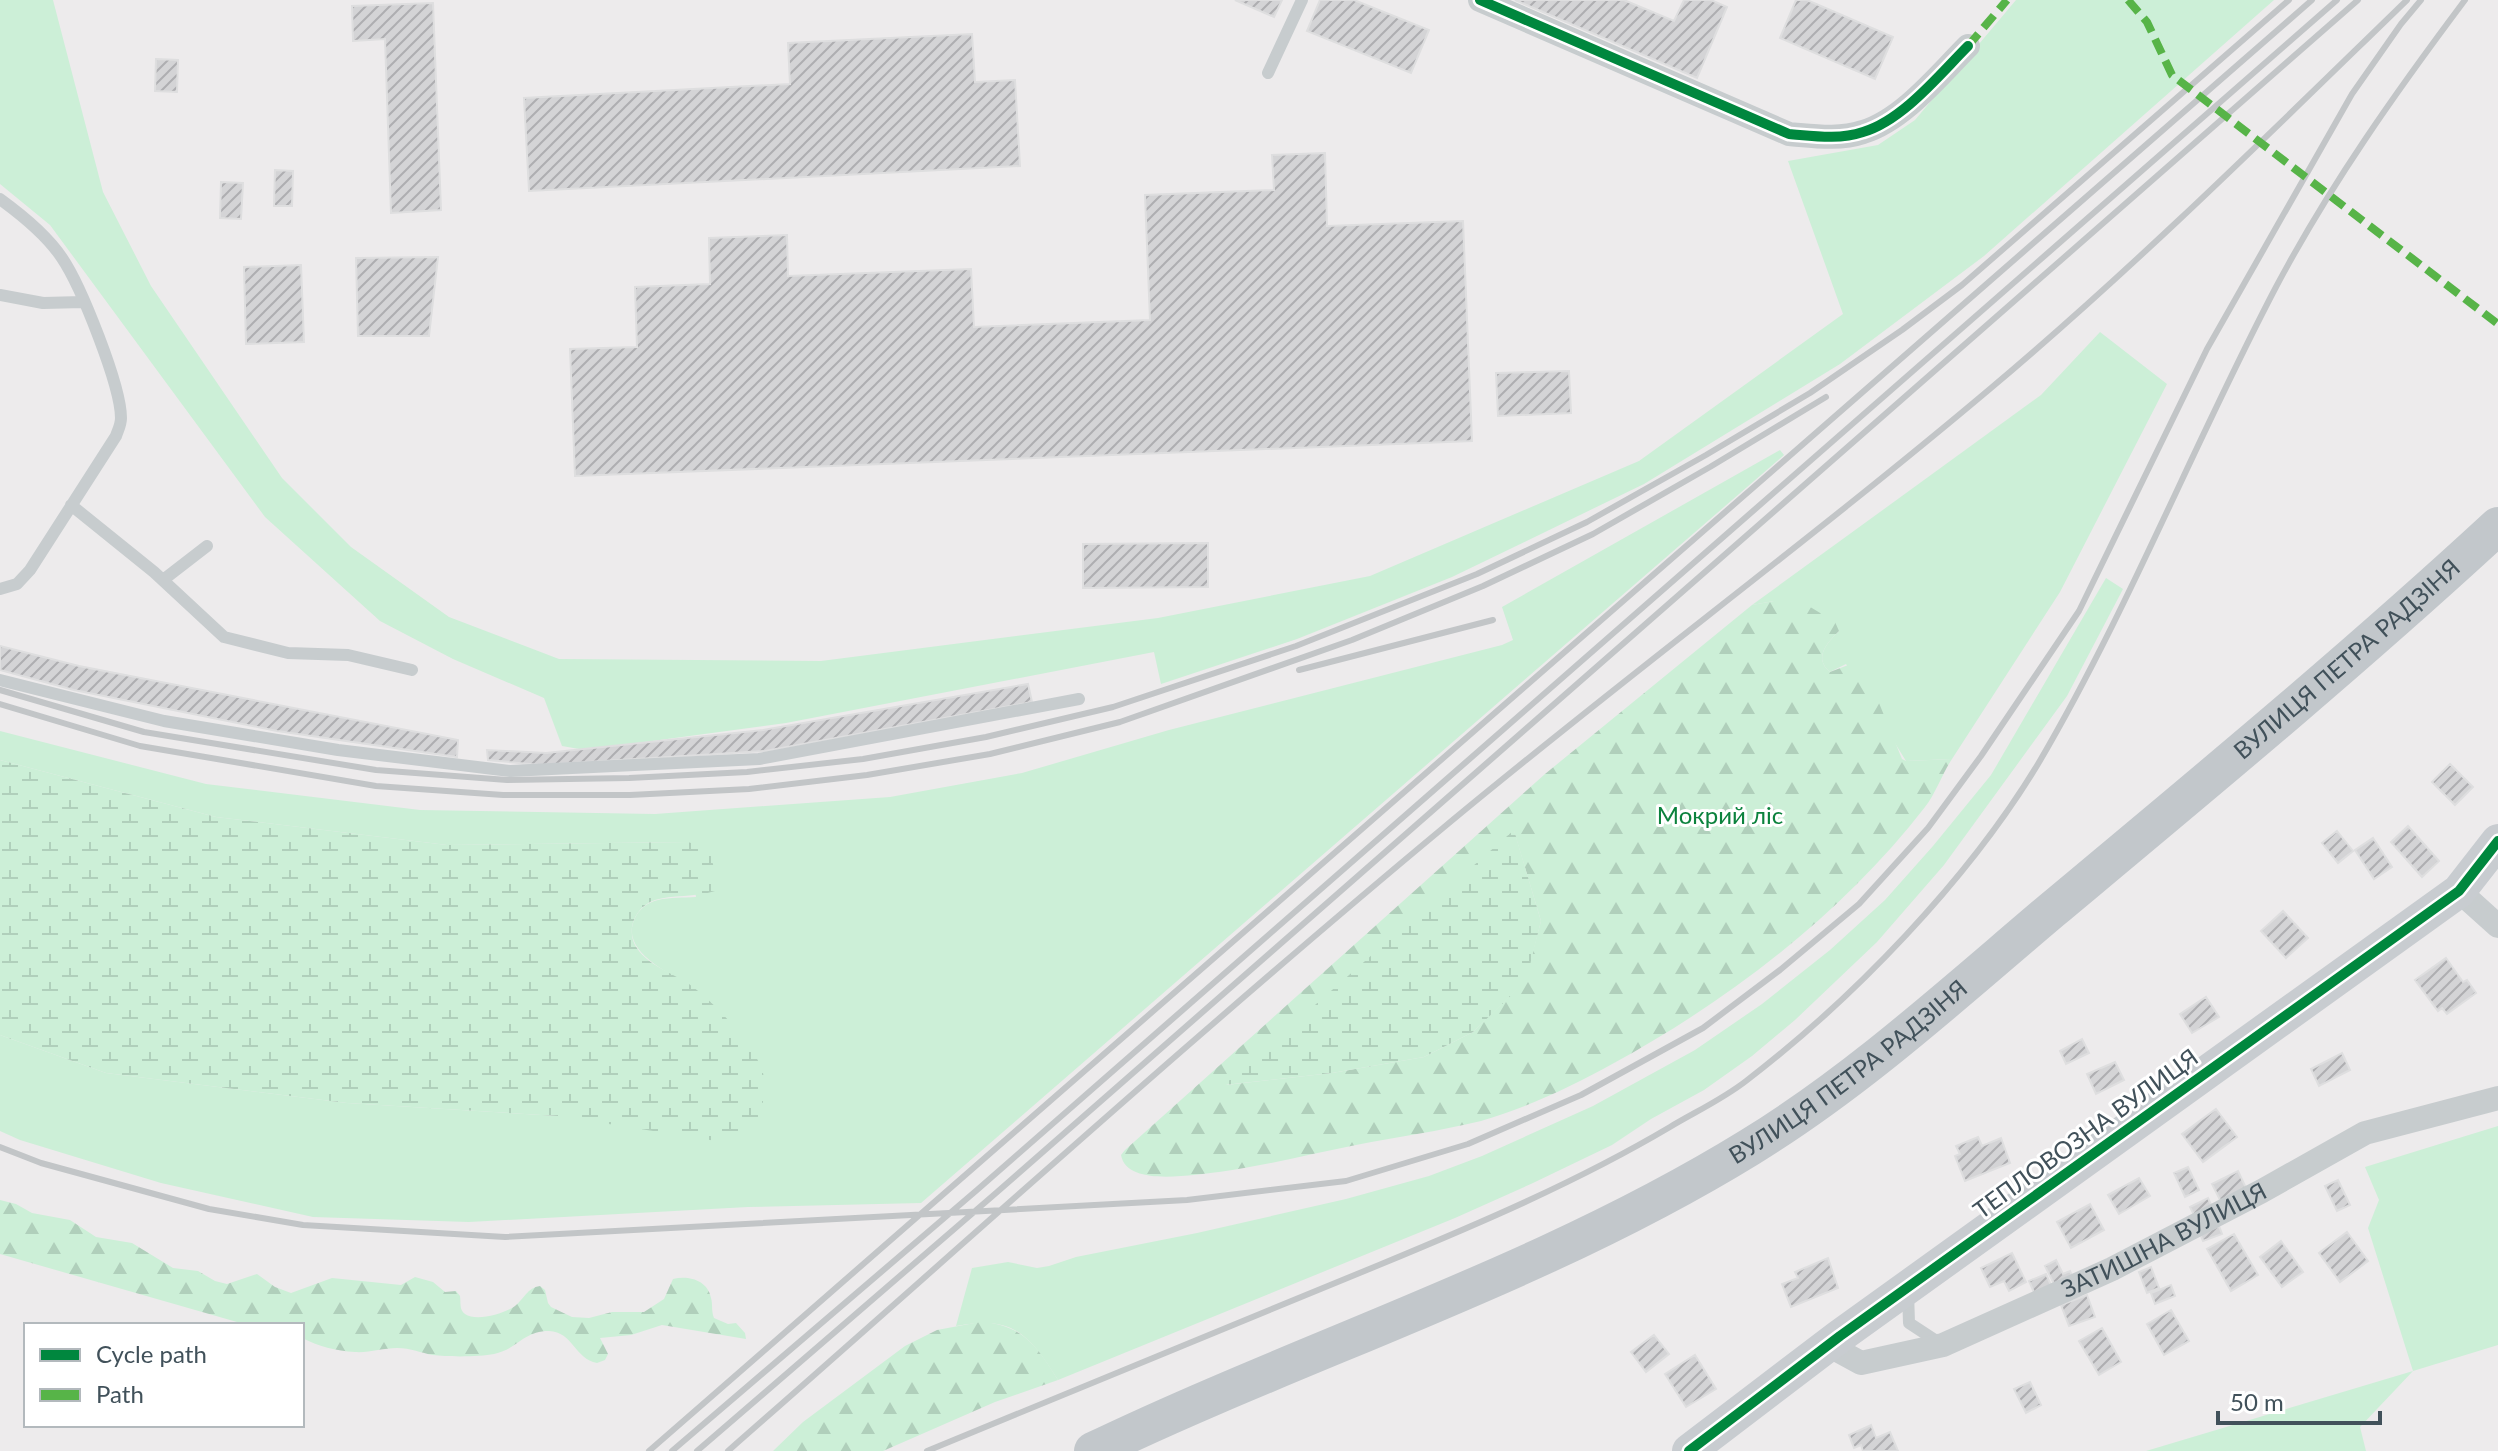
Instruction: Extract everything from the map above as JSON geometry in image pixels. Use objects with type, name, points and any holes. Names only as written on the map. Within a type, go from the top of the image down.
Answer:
[{"type":"main road","name":"ВУЛИЦЯ ПЕТРА РАДЗІНЯ","points":[[1093,1451],[1500,1275],[1655,1203],[1752,1146],[1837,1089],[1957,990],[2482,549],[2498,526]]},
{"type":"street","points":[[1480,0],[1789,134],[1815,137],[1864,132],[1903,110],[1968,46]]},
{"type":"street","name":"ТЕПЛОВОЗНА ВУЛИЦЯ","points":[[1689,1451],[1908,1286],[2459,891],[2498,841]]},
{"type":"street","points":[[2459,891],[2498,926]]},
{"type":"street","name":"ЗАТИШНА ВУЛИЦЯ","points":[[1828,1345],[1861,1363],[1943,1345],[2112,1269],[2365,1133],[2498,1098]]},
{"type":"lane","points":[[1268,73],[1302,0]]},
{"type":"lane","points":[[0,199],[43,236],[62,258],[109,365],[120,401],[121,422],[30,570],[17,584],[0,589]]},
{"type":"lane","points":[[0,295],[43,303],[83,302]]},
{"type":"lane","points":[[71,505],[163,580],[224,637],[288,653],[348,655],[412,670]]},
{"type":"lane","points":[[163,580],[207,546]]},
{"type":"lane","points":[[0,680],[178,723],[338,750],[510,771],[759,759],[1079,699]]},
{"type":"lane","points":[[1908,1286],[1909,1323],[1943,1345]]},
{"type":"green space","points":[[0,0],[53,0],[103,192],[151,286],[282,478],[351,547],[449,617],[559,659],[821,661],[1158,618],[1370,576],[1639,461],[1843,314],[1788,161],[1878,145],[1915,120],[2016,0],[2274,0],[1984,256],[1840,364],[1644,484],[1452,577],[1297,639],[1161,684],[1154,652],[786,723],[585,750],[562,746],[544,698],[453,659],[380,621],[265,517],[50,225],[0,184]]},
{"type":"green space","points":[[2100,332],[2167,384],[2060,592],[1952,759],[1906,761],[1846,664],[1830,672],[1825,667],[1822,656],[1839,631],[1774,601],[1752,605],[2041,395]]},
{"type":"green space","points":[[1780,450],[1784,455],[921,1203],[748,1207],[469,1222],[313,1217],[161,1183],[20,1140],[0,1131],[0,1035],[106,1073],[347,1103],[558,1116],[688,984],[639,950],[632,930],[635,918],[644,906],[654,901],[696,897],[688,842],[447,845],[216,817],[0,760],[0,731],[206,784],[420,810],[655,814],[890,797],[1022,773],[1169,730],[1502,645],[1513,640],[1502,607]]},
{"type":"green space","points":[[2106,578],[2123,589],[2067,696],[1944,865],[1877,942],[1795,1020],[1704,1090],[1612,1145],[1533,1183],[1455,1218],[1058,1380],[1038,1351],[1018,1332],[992,1323],[956,1326],[972,1268],[1008,1262],[1037,1268],[1049,1266],[1076,1257],[1346,1199],[1429,1176],[1482,1156],[1593,1106],[1695,1050],[1762,1004],[1830,950],[1885,900],[1933,846],[1991,775]]},
{"type":"green space","name":"Мокрий ліс","points":[[1774,601],[1802,602],[1835,622],[1839,631],[1822,656],[1825,667],[1830,672],[1856,662],[1865,669],[1902,759],[1952,759],[1925,807],[1893,846],[1821,918],[1742,982],[1658,1038],[1582,1080],[1515,1110],[1466,1125],[1219,1172],[1163,1177],[1135,1172],[1126,1165],[1121,1155],[1125,1150],[1545,774],[1752,605]],"holes":[[[1514,831],[1541,921],[1525,981],[1473,1032],[1424,1057],[1332,1073],[1226,1085]]]},
{"type":"green space","points":[[0,760],[216,817],[447,845],[688,842],[709,849],[715,891],[661,898],[649,903],[635,918],[633,938],[646,958],[689,984],[709,1001],[752,1050],[763,1073],[765,1088],[754,1133],[729,1143],[558,1116],[347,1103],[106,1073],[0,1035]]},
{"type":"green space","points":[[1514,830],[1541,921],[1526,981],[1473,1032],[1424,1057],[1332,1073],[1224,1085]]},
{"type":"green space","points":[[2498,1126],[2498,1345],[2413,1371],[2368,1228],[2379,1200],[2365,1167]]},
{"type":"green space","points":[[0,1200],[32,1213],[70,1220],[96,1237],[132,1243],[173,1268],[198,1271],[227,1284],[257,1274],[275,1287],[291,1293],[332,1278],[401,1285],[415,1277],[433,1282],[445,1292],[456,1291],[463,1312],[476,1317],[491,1316],[510,1309],[529,1291],[540,1286],[545,1290],[551,1307],[572,1317],[644,1312],[664,1299],[673,1279],[691,1279],[702,1283],[709,1292],[714,1318],[728,1324],[736,1323],[746,1339],[662,1325],[631,1335],[600,1338],[608,1354],[605,1360],[597,1363],[590,1361],[564,1336],[549,1331],[533,1334],[502,1352],[481,1356],[439,1356],[402,1348],[348,1351],[304,1339],[304,1323],[241,1323],[0,1254]]},
{"type":"green space","points":[[980,1322],[1018,1332],[1035,1347],[1058,1380],[995,1402],[883,1451],[773,1451],[803,1422],[905,1346],[937,1330]]},
{"type":"green space","points":[[2413,1371],[2360,1427],[2366,1451],[2146,1451]]},
{"type":"building","points":[[1235,0],[1282,0],[1274,17]]},
{"type":"building","points":[[1320,0],[1354,0],[1429,30],[1411,73],[1307,31]]},
{"type":"building","points":[[1515,0],[1624,0],[1674,21],[1684,0],[1711,0],[1727,7],[1697,78]]},
{"type":"building","points":[[1796,0],[1807,0],[1893,37],[1875,79],[1780,38]]},
{"type":"building","points":[[433,3],[441,210],[391,213],[385,39],[353,41],[352,6]]},
{"type":"building","points":[[972,34],[975,82],[1015,80],[1020,166],[529,191],[524,98],[790,84],[788,43]]},
{"type":"building","points":[[156,59],[178,60],[177,92],[155,91]]},
{"type":"building","points":[[1325,153],[1327,226],[1463,221],[1472,441],[575,476],[570,349],[637,347],[635,287],[710,284],[709,238],[787,235],[788,276],[971,269],[974,327],[1150,320],[1145,195],[1274,190],[1272,155]]},
{"type":"building","points":[[275,170],[293,171],[292,206],[274,206]]},
{"type":"building","points":[[221,182],[243,183],[241,219],[220,218]]},
{"type":"building","points":[[438,257],[429,336],[358,336],[356,258]]},
{"type":"building","points":[[301,265],[304,342],[246,344],[244,267]]},
{"type":"building","points":[[1569,371],[1571,413],[1498,416],[1496,373]]},
{"type":"building","points":[[1208,543],[1208,587],[1083,588],[1083,544]]},
{"type":"building","points":[[0,646],[79,666],[458,740],[457,757],[277,731],[74,690],[0,670]]},
{"type":"building","points":[[1028,684],[1032,702],[765,751],[540,765],[488,760],[487,750],[546,753],[763,730]]},
{"type":"building","points":[[2450,764],[2473,787],[2455,805],[2432,782]]},
{"type":"building","points":[[2408,826],[2439,861],[2422,877],[2391,842]]},
{"type":"building","points":[[2337,831],[2353,851],[2338,863],[2322,843]]},
{"type":"building","points":[[2373,838],[2392,867],[2374,879],[2355,850]]},
{"type":"building","points":[[2283,911],[2308,938],[2286,958],[2261,931]]},
{"type":"building","points":[[2446,958],[2463,982],[2467,980],[2476,993],[2447,1014],[2442,1008],[2438,1011],[2415,980]]},
{"type":"building","points":[[2206,997],[2219,1017],[2192,1033],[2180,1014]]},
{"type":"building","points":[[2082,1039],[2089,1053],[2066,1064],[2060,1051]]},
{"type":"building","points":[[2342,1053],[2350,1070],[2319,1086],[2311,1069]]},
{"type":"building","points":[[2115,1062],[2124,1080],[2096,1094],[2087,1074]]},
{"type":"building","points":[[2216,1109],[2237,1137],[2203,1162],[2182,1134]]},
{"type":"building","points":[[1978,1137],[1982,1146],[2001,1138],[2010,1163],[1965,1181],[1955,1156],[1960,1154],[1956,1146]]},
{"type":"building","points":[[2188,1167],[2199,1190],[2185,1197],[2174,1173]]},
{"type":"building","points":[[2238,1171],[2247,1190],[2221,1202],[2212,1184]]},
{"type":"building","points":[[2139,1178],[2150,1196],[2119,1214],[2108,1195]]},
{"type":"building","points":[[2338,1180],[2350,1205],[2337,1211],[2325,1186]]},
{"type":"building","points":[[2208,1198],[2213,1209],[2195,1217],[2190,1207]]},
{"type":"building","points":[[2090,1204],[2104,1230],[2071,1248],[2057,1222]]},
{"type":"building","points":[[2219,1226],[2222,1234],[2203,1241],[2200,1234]]},
{"type":"building","points":[[2347,1232],[2368,1261],[2340,1282],[2319,1253]]},
{"type":"building","points":[[2234,1234],[2258,1275],[2231,1291],[2207,1249]]},
{"type":"building","points":[[2281,1241],[2303,1272],[2282,1287],[2260,1257]]},
{"type":"building","points":[[2012,1253],[2026,1282],[2009,1291],[2004,1281],[1990,1287],[1981,1268]]},
{"type":"building","points":[[1828,1258],[1838,1288],[1791,1307],[1782,1284],[1798,1278],[1795,1272]]},
{"type":"building","points":[[2056,1260],[2063,1274],[2070,1271],[2074,1281],[2057,1290],[2045,1266]]},
{"type":"building","points":[[2151,1267],[2159,1288],[2147,1293],[2139,1272]]},
{"type":"building","points":[[2046,1274],[2053,1290],[2036,1297],[2029,1281]]},
{"type":"building","points":[[2171,1285],[2175,1296],[2155,1304],[2151,1293]]},
{"type":"building","points":[[2087,1295],[2095,1317],[2069,1326],[2061,1305]]},
{"type":"building","points":[[2171,1310],[2189,1341],[2164,1355],[2147,1324]]},
{"type":"building","points":[[2102,1328],[2121,1362],[2099,1375],[2079,1341]]},
{"type":"building","points":[[1654,1335],[1669,1354],[1646,1372],[1631,1352]]},
{"type":"building","points":[[1695,1355],[1716,1389],[1686,1407],[1665,1374]]},
{"type":"building","points":[[2030,1382],[2041,1405],[2026,1413],[2014,1389]]},
{"type":"building","points":[[1871,1425],[1876,1438],[1890,1432],[1898,1451],[1863,1451],[1861,1445],[1854,1448],[1849,1435]]},
{"type":"railway","points":[[0,690],[144,732],[376,770],[507,780],[747,772],[863,759],[986,737],[1113,707],[1296,646],[1477,574],[1587,522],[1810,393],[1962,285],[2289,0]]},
{"type":"railway","points":[[649,1451],[2312,0]]},
{"type":"railway","points":[[672,1451],[977,1190],[2337,0]]},
{"type":"railway","points":[[697,1451],[996,1193],[2358,0]]},
{"type":"railway","points":[[728,1451],[1352,904],[2045,342],[2202,198],[2407,0]]},
{"type":"railway","points":[[0,1147],[41,1163],[209,1209],[303,1225],[505,1237],[1187,1200],[1346,1181],[1468,1144],[1581,1095],[1703,1028],[1780,970],[1859,904],[1928,828],[2079,611],[2207,349],[2352,94],[2421,0]]},
{"type":"railway","points":[[927,1451],[1416,1250],[1563,1184],[1728,1094],[1827,1013],[1943,894],[2010,808],[2038,764],[2101,647],[2246,347],[2297,249],[2365,140],[2465,0]]},
{"type":"railway","points":[[0,704],[140,746],[376,786],[503,795],[630,795],[749,789],[867,775],[990,754],[1120,722],[1352,640],[1483,586],[1593,534],[1826,397]]},
{"type":"railway","points":[[1299,670],[1493,620]]},
{"type":"marked path","points":[[1968,46],[2007,0]]},
{"type":"marked path","points":[[2128,0],[2147,22],[2172,75],[2498,324]]},
{"type":"cycle path","points":[[1480,0],[1789,134],[1845,136],[1878,126],[1920,95],[1968,46]]},
{"type":"cycle path","points":[[1689,1451],[1840,1336],[2459,891],[2498,841]]}]
